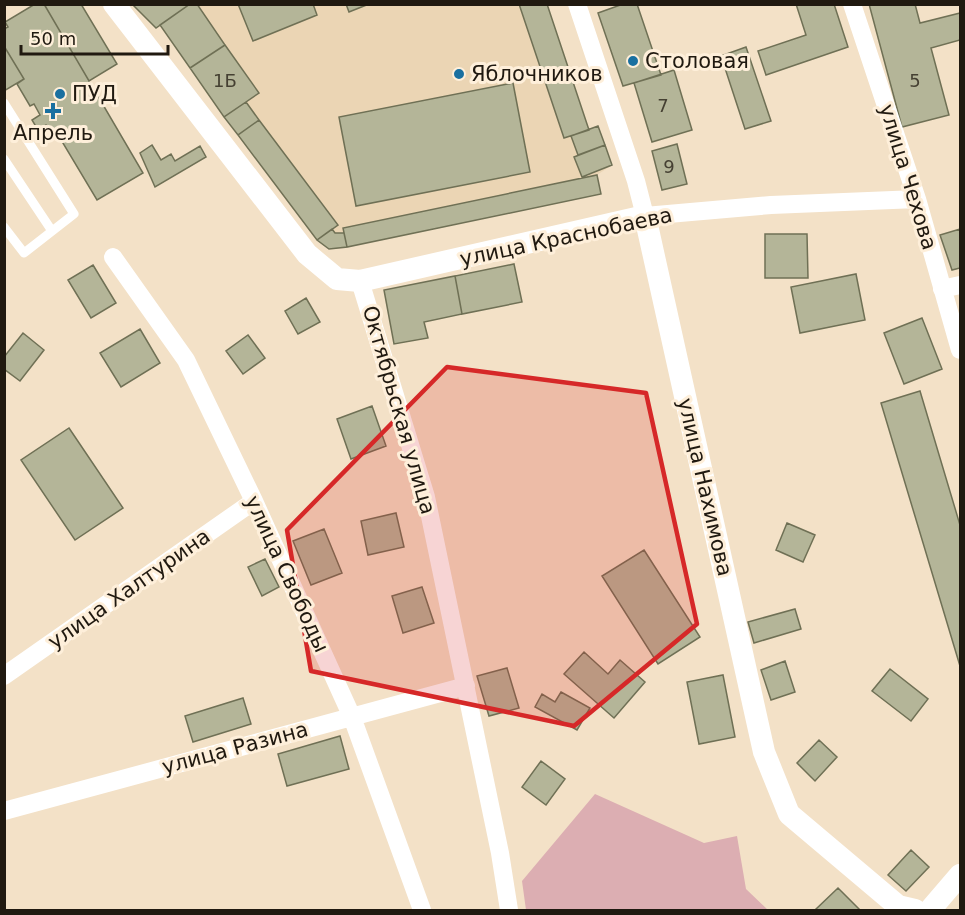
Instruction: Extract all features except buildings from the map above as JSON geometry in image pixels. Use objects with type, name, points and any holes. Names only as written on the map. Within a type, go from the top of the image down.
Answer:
[{"type":"street","name":"Октябрьская улица","points":[[114,4],[307,255],[336,279],[360,281],[426,497],[500,853],[509,910]]},
{"type":"street","name":"улица Нахимова","points":[[577,4],[636,181],[645,216],[762,740],[772,771],[789,814],[898,906],[915,910]]},
{"type":"street","name":"улица Чехова","points":[[852,4],[917,199],[960,350]]},
{"type":"street","name":"улица Краснобаева","points":[[360,281],[645,216],[771,205],[917,199]]},
{"type":"street","name":"улица Свободы","points":[[113,257],[186,360],[254,501],[352,717],[422,910]]},
{"type":"street","points":[[942,289],[960,285]]},
{"type":"street","name":"улица Халтурина","points":[[4,676],[254,501]]},
{"type":"street","name":"улица Разина","points":[[4,811],[466,686]]},
{"type":"street","points":[[930,910],[960,874]]},
{"type":"lane","points":[[4,104],[74,214],[24,253],[4,227]]},
{"type":"lane","points":[[4,159],[52,231]]},
{"type":"highlighted area","points":[[447,367],[646,393],[697,624],[574,726],[311,671],[287,530]]},
{"type":"shaded area","points":[[190,5],[547,5],[589,129],[598,126],[612,165],[597,175],[601,194],[329,249],[317,240],[224,117],[258,93],[225,45]]},
{"type":"shaded area","points":[[595,794],[704,843],[737,836],[746,889],[768,910],[526,910],[522,881]]},
{"type":"place","name":"Столовая","points":[[633,61]]},
{"type":"place","name":"Яблочников","points":[[459,74]]},
{"type":"place","name":"ПУД","points":[[60,94]]},
{"type":"place","name":"Апрель","points":[[53,111]]}]
